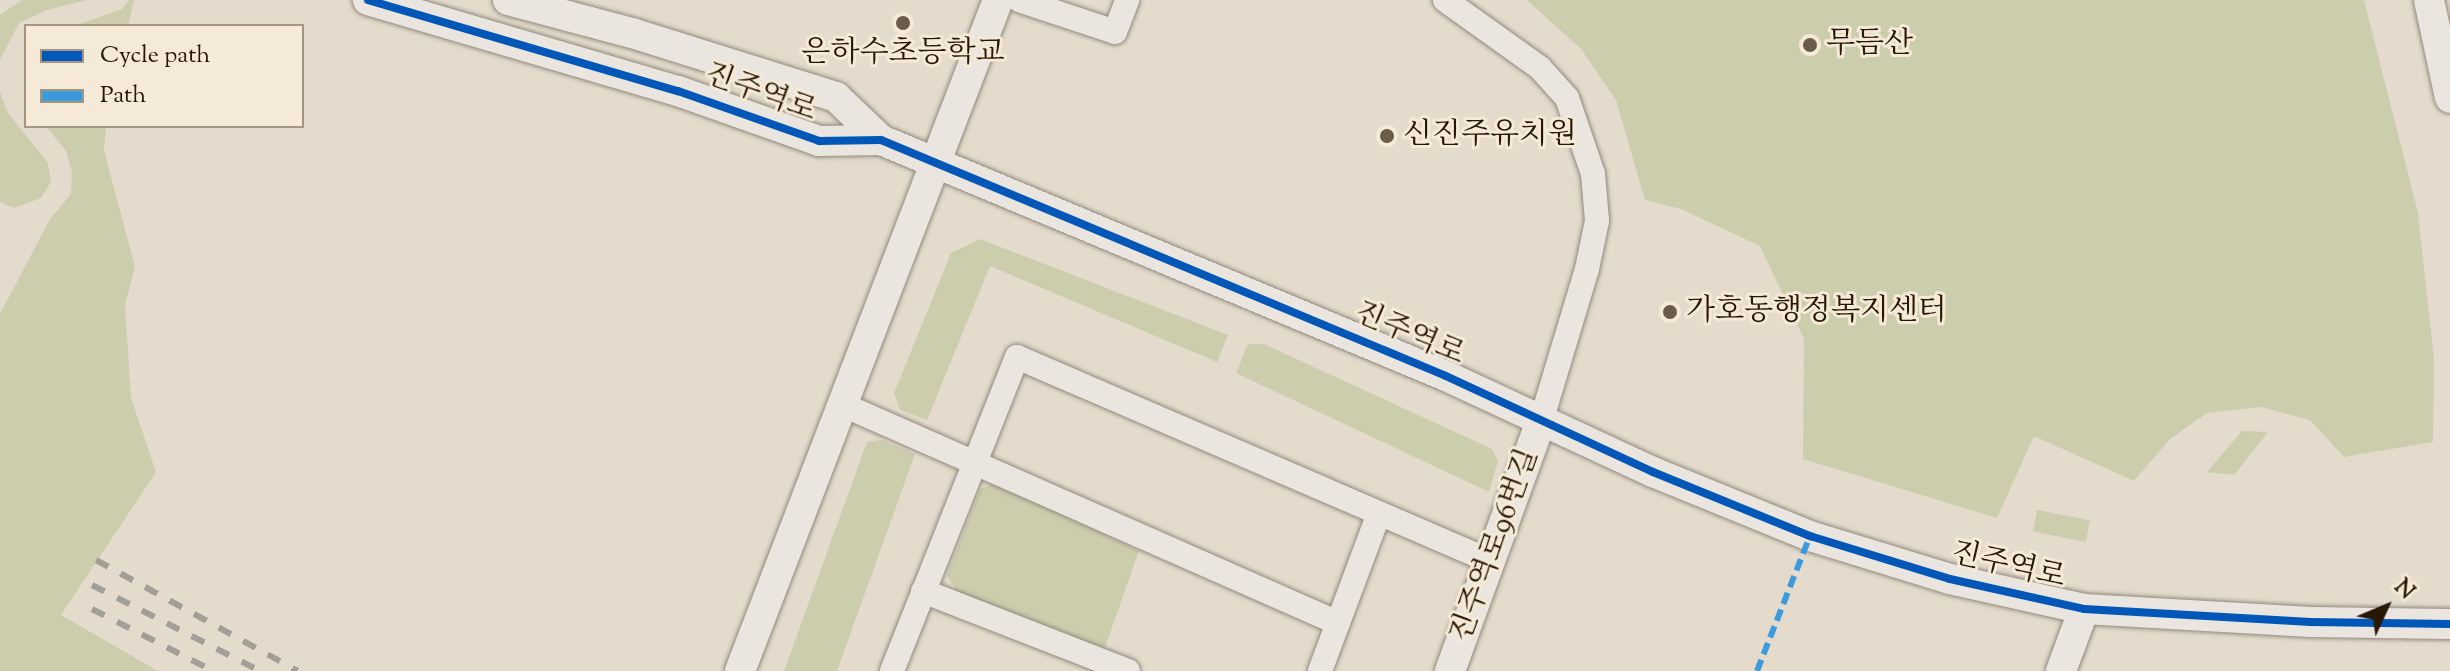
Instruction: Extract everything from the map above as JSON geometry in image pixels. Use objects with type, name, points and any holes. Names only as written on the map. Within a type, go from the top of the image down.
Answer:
[{"type":"street","name":"진주역로","points":[[368,0],[678,91],[819,141],[881,140],[934,159],[1446,376],[1541,421],[1810,536],[1950,579],[2084,609],[2311,622],[2450,624]]},
{"type":"street","name":"진주역로","points":[[508,0],[632,33],[836,97],[881,140]]},
{"type":"street","points":[[740,671],[934,159],[998,0]]},
{"type":"street","points":[[1019,0],[1115,32],[1127,0]]},
{"type":"street","points":[[1445,0],[1540,68],[1567,98],[1593,174],[1597,221],[1587,269],[1541,421]]},
{"type":"street","points":[[2429,0],[2450,98]]},
{"type":"street","points":[[892,671],[1017,357],[1378,516],[1490,561]]},
{"type":"street","points":[[841,404],[1338,623]]},
{"type":"street","name":"진주역로96번길","points":[[1450,671],[1541,421]]},
{"type":"street","points":[[1320,671],[1378,516]]},
{"type":"street","points":[[923,591],[1128,671]]},
{"type":"street","points":[[2061,671],[2084,609]]},
{"type":"green space","points":[[22,0],[87,0],[47,10],[19,23],[0,60],[0,15]]},
{"type":"green space","points":[[129,0],[134,0],[128,24],[80,24],[122,9]]},
{"type":"green space","points":[[1527,0],[2364,0],[2418,213],[2434,360],[2433,442],[2344,457],[2310,420],[2261,407],[2207,413],[2170,439],[2134,481],[2034,436],[1997,518],[1803,459],[1804,339],[1760,246],[1681,209],[1645,200],[1616,100],[1581,49]]},
{"type":"green space","points":[[0,92],[8,113],[48,163],[51,182],[41,198],[14,208],[0,202]]},
{"type":"green space","points":[[48,128],[106,128],[104,150],[135,267],[125,305],[131,398],[156,472],[61,615],[158,671],[0,671],[0,314],[50,219],[71,194],[72,172],[66,151]]},
{"type":"green space","points":[[980,239],[1228,335],[1217,362],[990,266],[927,420],[900,410],[894,393],[951,253]]},
{"type":"green space","points":[[1248,344],[1264,344],[1492,449],[1498,461],[1489,492],[1236,373]]},
{"type":"green space","points":[[2242,431],[2268,432],[2234,475],[2207,472]]},
{"type":"green space","points":[[881,440],[915,454],[837,671],[784,671],[867,442]]},
{"type":"green space","points":[[995,483],[1139,551],[1104,650],[958,594],[947,575],[980,489]]},
{"type":"green space","points":[[2037,510],[2090,520],[2086,542],[2033,532]]},
{"type":"railway","points":[[96,560],[298,671]]},
{"type":"railway","points":[[92,585],[260,671]]},
{"type":"railway","points":[[92,609],[213,671]]},
{"type":"marked path","points":[[1757,671],[1810,536]]},
{"type":"cycle path","points":[[368,0],[678,91],[819,141],[881,140],[1446,376],[1653,472],[1810,536],[1950,579],[2084,609],[2311,622],[2450,624]]},
{"type":"place","name":"은하수초등학교","points":[[903,23]]},
{"type":"place","name":"무듬산","points":[[1810,45]]},
{"type":"place","name":"신진주유치원","points":[[1387,136]]},
{"type":"place","name":"가호동행정복지센터","points":[[1670,312]]}]
